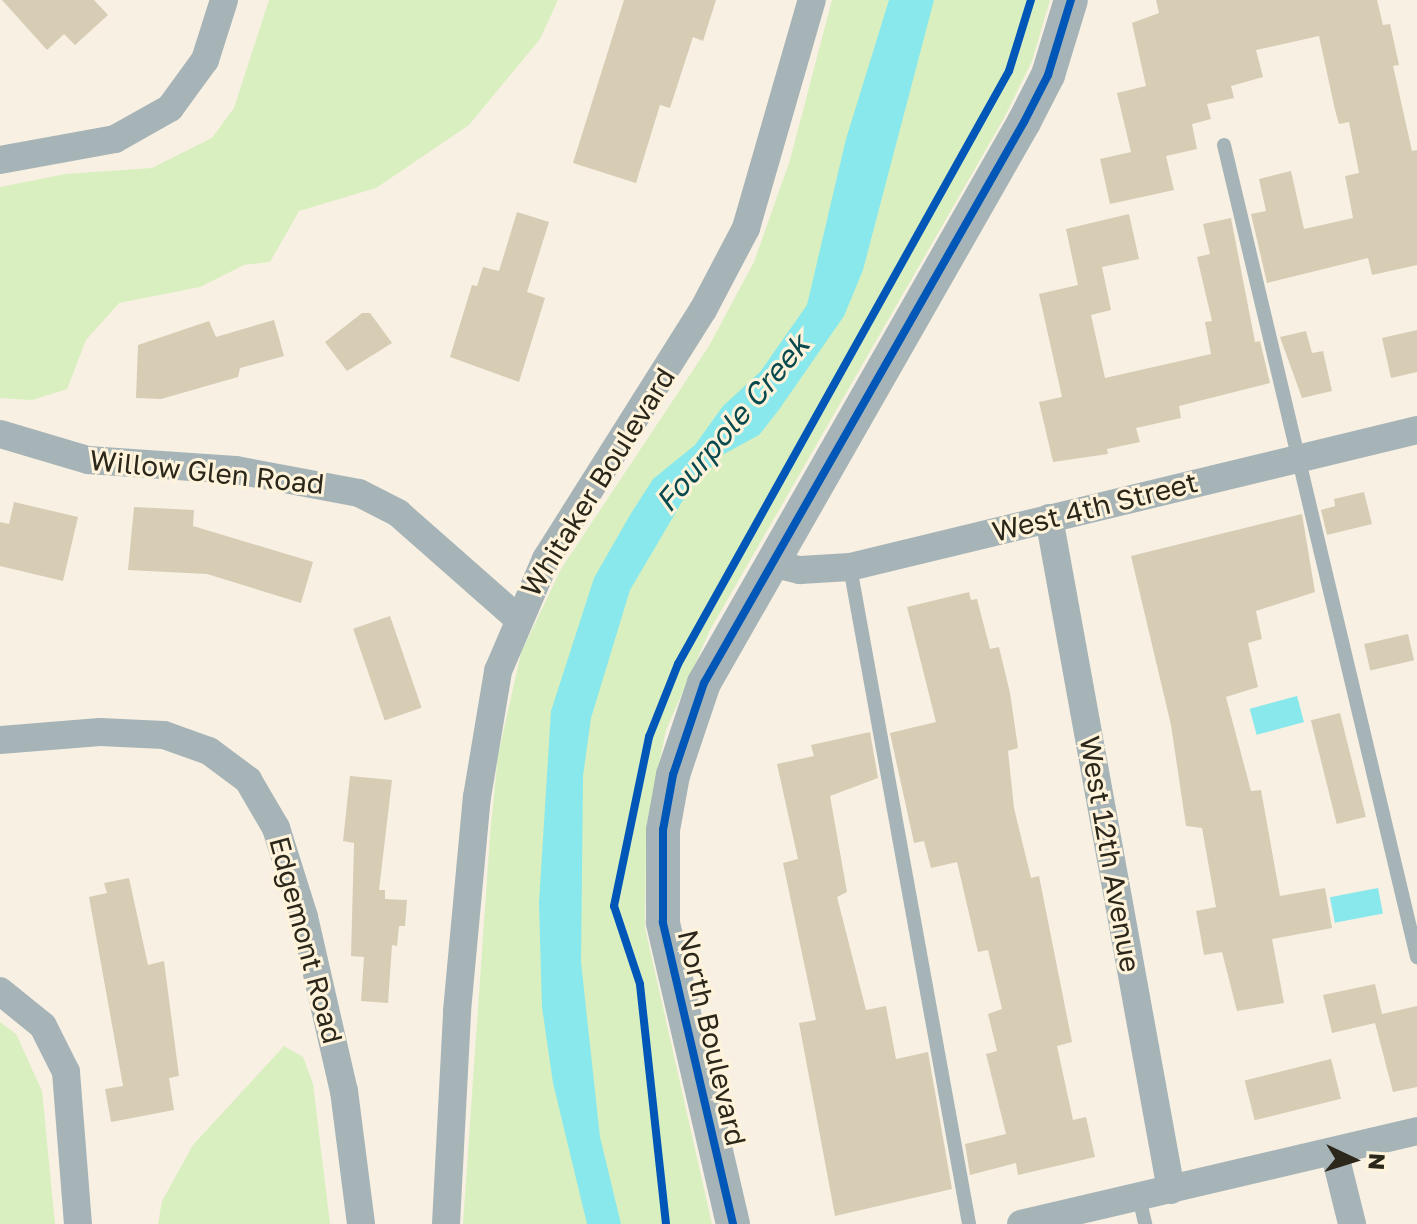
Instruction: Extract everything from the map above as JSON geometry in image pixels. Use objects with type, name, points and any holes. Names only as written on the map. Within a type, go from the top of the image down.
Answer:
[{"type":"street","points":[[0,160],[115,139],[170,108],[205,60],[224,0]]},
{"type":"street","name":"Whitaker Boulevard","points":[[446,1224],[477,797],[489,708],[516,617],[724,274],[761,186],[812,0]]},
{"type":"street","name":"North Boulevard","points":[[733,1224],[672,977],[663,922],[663,830],[700,694],[771,563],[1024,122],[1048,75],[1071,0]]},
{"type":"street","name":"West 4th Street","points":[[771,563],[800,570],[850,567],[1417,430]]},
{"type":"street","name":"Willow Glen Road","points":[[0,434],[88,460],[236,470],[359,493],[398,513],[516,617]]},
{"type":"street","name":"West 12th Avenue","points":[[1049,518],[1171,1190]]},
{"type":"street","name":"Edgemont Road","points":[[0,740],[100,732],[164,735],[209,751],[248,780],[276,828],[304,917],[344,1091],[361,1224]]},
{"type":"street","points":[[0,991],[43,1026],[66,1072],[78,1224]]},
{"type":"street","points":[[1021,1224],[1142,1211],[1171,1190],[1417,1131]]},
{"type":"street","points":[[1334,1151],[1352,1224]]},
{"type":"lane","points":[[1224,145],[1417,957]]},
{"type":"lane","points":[[850,567],[969,1224]]},
{"type":"green space","points":[[269,0],[558,0],[540,39],[469,125],[376,188],[299,211],[270,262],[244,265],[200,287],[119,303],[86,340],[67,389],[32,400],[0,398],[0,187],[66,174],[152,168],[212,138],[234,108]]},
{"type":"green space","points":[[832,0],[1050,0],[1032,61],[1004,118],[710,630],[666,730],[646,828],[645,928],[712,1224],[463,1224],[498,755],[521,653],[561,569],[709,346],[754,262],[790,160]]},
{"type":"green space","points":[[0,1022],[16,1034],[42,1091],[55,1224],[0,1224]]},
{"type":"green space","points":[[284,1046],[303,1057],[313,1084],[330,1224],[158,1224],[162,1201],[193,1145]]},
{"type":"water","name":"Fourpole Creek","points":[[889,0],[934,0],[863,270],[844,316],[759,435],[724,454],[689,490],[630,590],[591,718],[583,776],[581,962],[600,1137],[621,1224],[587,1224],[553,1083],[542,1007],[539,903],[551,711],[594,578],[630,515],[653,479],[695,445],[723,406],[760,372],[807,305],[846,139]]},
{"type":"water","points":[[1297,696],[1304,722],[1257,735],[1250,709]]},
{"type":"water","points":[[1378,888],[1383,914],[1335,923],[1330,897]]},
{"type":"building","points":[[2,0],[94,0],[108,15],[75,45],[64,34],[47,50]]},
{"type":"building","points":[[624,0],[716,0],[703,41],[693,37],[670,108],[660,105],[636,183],[573,163]]},
{"type":"building","points":[[1156,0],[1377,0],[1383,25],[1390,24],[1399,65],[1393,66],[1412,151],[1417,150],[1417,265],[1372,275],[1368,258],[1267,283],[1251,214],[1266,211],[1259,179],[1291,171],[1304,229],[1353,218],[1345,176],[1359,173],[1349,122],[1339,124],[1319,36],[1256,50],[1263,77],[1231,86],[1234,98],[1207,104],[1211,119],[1192,124],[1197,149],[1166,156],[1174,190],[1110,204],[1100,159],[1131,152],[1117,93],[1146,86],[1132,23],[1159,13]]},
{"type":"building","points":[[517,212],[549,222],[527,292],[545,298],[519,382],[450,357],[472,285],[477,286],[483,267],[499,271]]},
{"type":"building","points":[[1129,214],[1139,259],[1102,267],[1111,310],[1091,315],[1105,378],[1211,354],[1205,322],[1212,321],[1197,257],[1210,254],[1203,224],[1231,218],[1255,342],[1260,341],[1270,383],[1179,406],[1181,418],[1136,428],[1140,442],[1107,449],[1108,454],[1053,462],[1039,402],[1062,397],[1039,294],[1078,285],[1066,229]]},
{"type":"building","points":[[362,313],[370,313],[392,343],[347,371],[325,342]]},
{"type":"building","points":[[274,320],[284,356],[240,368],[238,377],[161,399],[136,398],[138,345],[209,321],[216,337]]},
{"type":"building","points":[[1417,330],[1417,372],[1391,378],[1382,338]]},
{"type":"building","points":[[1306,331],[1312,353],[1323,351],[1332,391],[1302,398],[1280,337]]},
{"type":"building","points":[[1364,492],[1372,524],[1327,535],[1321,510],[1335,506],[1334,499]]},
{"type":"building","points":[[14,502],[78,517],[63,581],[0,566],[0,522],[9,524]]},
{"type":"building","points":[[134,507],[194,510],[193,526],[313,562],[301,603],[207,574],[128,570]]},
{"type":"building","points":[[1302,514],[1315,592],[1256,611],[1262,639],[1248,643],[1258,687],[1226,697],[1251,791],[1261,790],[1280,896],[1325,888],[1332,928],[1272,939],[1284,1003],[1237,1011],[1222,952],[1204,955],[1196,911],[1216,907],[1202,828],[1186,826],[1171,725],[1131,556]]},
{"type":"building","points":[[969,592],[971,600],[977,599],[990,649],[999,647],[1010,693],[1018,748],[1008,751],[1014,808],[1031,878],[1039,876],[1072,1042],[1057,1046],[1073,1120],[1086,1117],[1095,1157],[1018,1175],[1016,1163],[970,1175],[965,1144],[1006,1134],[986,1054],[997,1051],[988,1014],[1002,1009],[988,950],[978,952],[957,862],[931,868],[924,841],[914,843],[890,733],[936,722],[907,607]]},
{"type":"building","points":[[390,616],[422,708],[385,720],[353,629]]},
{"type":"building","points":[[1408,634],[1414,660],[1370,670],[1364,644]]},
{"type":"building","points":[[1340,713],[1366,817],[1337,824],[1311,720]]},
{"type":"building","points":[[870,732],[878,778],[830,796],[847,892],[837,897],[866,1010],[886,1006],[896,1059],[928,1052],[952,1189],[835,1216],[799,1023],[816,1020],[783,863],[798,859],[777,764],[814,756],[811,745]]},
{"type":"building","points":[[350,776],[392,780],[379,890],[385,890],[385,899],[407,900],[405,926],[399,926],[397,946],[392,945],[388,1003],[361,1001],[364,957],[351,956],[354,843],[343,841]]},
{"type":"building","points":[[129,878],[148,965],[164,961],[179,1076],[169,1078],[174,1110],[111,1122],[105,1089],[123,1086],[89,897],[107,893],[104,883]]},
{"type":"building","points":[[1375,984],[1382,1014],[1417,1006],[1417,1087],[1393,1092],[1375,1023],[1332,1033],[1323,995]]},
{"type":"building","points":[[1331,1059],[1341,1099],[1255,1120],[1245,1081]]},
{"type":"cycle path","points":[[666,1224],[640,984],[614,906],[649,737],[678,664],[1009,71],[1031,0]]},
{"type":"cycle path","points":[[733,1224],[663,922],[663,830],[673,775],[704,683],[1024,122],[1048,75],[1071,0]]}]
